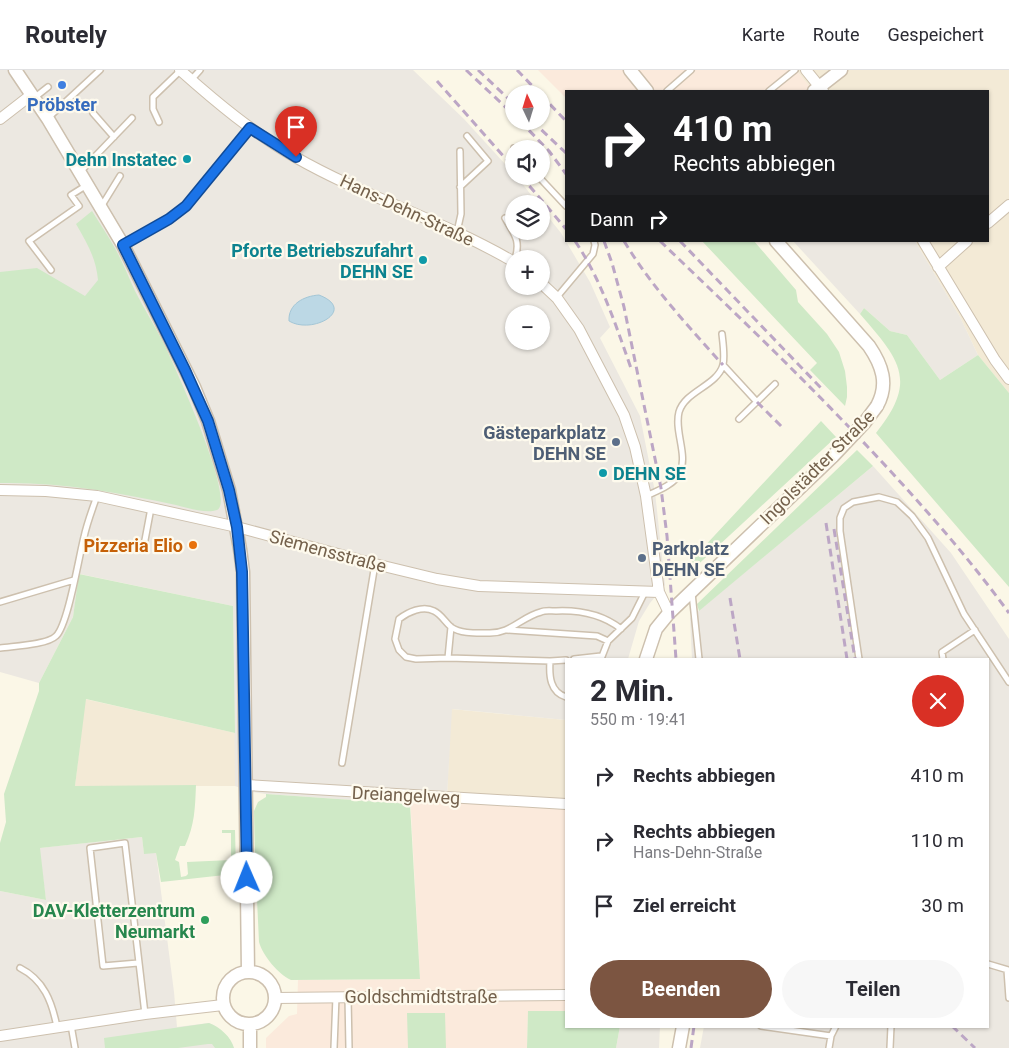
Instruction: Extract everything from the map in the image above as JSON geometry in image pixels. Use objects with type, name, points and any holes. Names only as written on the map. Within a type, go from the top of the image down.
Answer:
[{"type":"street","points":[[16,70],[48,119],[123,245],[208,421],[227,482],[237,527],[242,572],[248,972]]},
{"type":"street","name":"Hans-Dehn-Straße","points":[[180,70],[215,101],[250,128],[296,157],[326,173],[505,257]]},
{"type":"street","points":[[630,70],[646,90]]},
{"type":"street","points":[[806,70],[819,90],[841,70]]},
{"type":"street","points":[[0,119],[32,97]]},
{"type":"street","points":[[989,222],[1009,204]]},
{"type":"street","name":"Ingolstädter Straße","points":[[646,658],[656,629],[669,612],[833,456],[865,422],[877,406],[883,392],[884,384],[881,368],[869,346],[777,242]]},
{"type":"street","points":[[924,242],[995,360],[1009,379]]},
{"type":"street","points":[[938,267],[966,242]]},
{"type":"street","points":[[550,292],[570,315],[583,336],[624,415],[635,447],[646,496],[659,592],[669,612]]},
{"type":"street","name":"Siemensstraße","points":[[0,490],[63,492],[97,496],[237,527],[375,564],[479,586],[659,592]]},
{"type":"street","name":"Dreiangelweg","points":[[246,785],[565,804]]},
{"type":"street","points":[[248,972],[256,973],[270,982],[275,998],[271,1013],[258,1023],[250,1025],[241,1024],[227,1013],[223,997],[228,983],[240,974],[248,972]]},
{"type":"street","name":"Goldschmidtstraße","points":[[275,998],[565,995]]},
{"type":"street","points":[[0,1036],[145,1014],[224,1005]]},
{"type":"street","points":[[250,1025],[250,1048]]},
{"type":"street","points":[[679,1048],[683,1028]]},
{"type":"lane","points":[[48,119],[100,70]]},
{"type":"lane","points":[[159,122],[152,103],[153,97],[180,70]]},
{"type":"lane","points":[[191,80],[200,70]]},
{"type":"lane","points":[[668,90],[691,70]]},
{"type":"lane","points":[[770,90],[795,70]]},
{"type":"lane","points":[[32,97],[48,87]]},
{"type":"lane","points":[[93,113],[114,136]]},
{"type":"lane","points":[[79,172],[132,118]]},
{"type":"lane","points":[[123,245],[169,219],[186,206],[250,128]]},
{"type":"lane","points":[[460,186],[488,160],[467,136]]},
{"type":"lane","points":[[457,233],[461,214],[460,151]]},
{"type":"lane","points":[[101,208],[120,176]]},
{"type":"lane","points":[[51,270],[29,242],[79,206],[72,195],[88,185]]},
{"type":"lane","points":[[546,185],[565,205]]},
{"type":"lane","points":[[504,218],[518,242],[517,250]]},
{"type":"lane","points":[[556,298],[592,254],[596,245],[594,242]]},
{"type":"lane","points":[[646,496],[676,479],[680,474],[682,455],[678,421],[680,410],[685,402],[717,374],[723,365],[722,334]]},
{"type":"lane","points":[[723,365],[757,402]]},
{"type":"lane","points":[[740,419],[775,384]]},
{"type":"lane","points":[[0,648],[43,642],[55,638],[60,631],[70,600],[84,534],[97,496]]},
{"type":"lane","points":[[859,658],[840,531],[840,518],[844,508],[853,502],[879,497],[897,502],[912,516],[928,538],[964,614],[1009,682]]},
{"type":"lane","points":[[145,540],[151,508]]},
{"type":"lane","points":[[342,763],[375,564]]},
{"type":"lane","points":[[0,602],[74,580]]},
{"type":"lane","points":[[692,590],[698,658]]},
{"type":"lane","points":[[588,658],[601,657],[608,641],[632,618],[645,592]]},
{"type":"lane","points":[[565,660],[416,659],[406,657],[399,650],[395,639],[399,619],[407,612],[419,609],[434,610],[451,627],[465,632],[491,633],[507,630],[597,636],[608,641]]},
{"type":"lane","points":[[507,630],[540,612],[564,610],[587,612],[612,622],[621,629]]},
{"type":"lane","points":[[448,658],[451,627]]},
{"type":"lane","points":[[943,658],[942,652],[974,630]]},
{"type":"lane","points":[[550,661],[549,672],[552,685],[565,697]]},
{"type":"lane","points":[[138,963],[103,966],[90,848],[125,844],[145,1014]]},
{"type":"lane","points":[[989,964],[1008,970],[1009,998]]},
{"type":"lane","points":[[20,968],[30,973],[49,998],[57,1027]]},
{"type":"lane","points":[[348,996],[349,1048]]},
{"type":"lane","points":[[334,1048],[336,997]]},
{"type":"lane","points":[[71,1025],[75,1048]]},
{"type":"lane","points":[[774,1028],[831,1036]]},
{"type":"lane","points":[[829,1048],[831,1036],[835,1028]]},
{"type":"lane","points":[[890,1028],[890,1048]]},
{"type":"shaded area","points":[[0,70],[413,70],[464,119],[505,164],[505,185],[523,185],[531,195],[505,195],[505,240],[550,240],[550,219],[561,233],[590,282],[610,327],[600,338],[640,416],[655,492],[665,585],[650,603],[639,621],[628,658],[565,658],[565,720],[452,709],[447,797],[410,796],[410,804],[266,794],[252,792],[235,786],[233,606],[80,574],[73,617],[39,683],[0,672]]},
{"type":"shaded area","points":[[538,70],[796,70],[810,87],[806,90],[565,90],[565,97]]},
{"type":"shaded area","points":[[796,70],[1009,70],[1009,393],[978,355],[960,317],[916,242],[989,242],[989,90],[812,90]]},
{"type":"shaded area","points":[[794,242],[916,242],[960,317],[978,355],[940,380],[907,335],[890,331],[864,308],[860,314]]},
{"type":"shaded area","points":[[873,466],[951,553],[1009,639],[1009,1048],[700,1048],[704,1028],[989,1028],[989,658],[692,658],[690,618]]},
{"type":"shaded area","points":[[85,699],[235,733],[235,786],[75,786]]},
{"type":"shaded area","points":[[451,709],[565,720],[565,804],[447,797]]},
{"type":"shaded area","points":[[410,795],[565,804],[565,1011],[528,1011],[527,1048],[266,1048],[266,1038],[289,1016],[297,1014],[298,980],[420,979]]},
{"type":"shaded area","points":[[142,837],[144,853],[156,853],[177,1027],[209,1023],[228,1037],[234,1048],[0,1048],[0,891],[46,900],[39,848]]},
{"type":"shaded area","points":[[620,1028],[660,1028],[659,1048],[616,1048]]},
{"type":"green space","points":[[92,211],[119,255],[135,291],[164,344],[190,402],[218,483],[221,501],[217,510],[197,510],[132,496],[67,486],[0,483],[0,272],[37,268],[85,296],[98,280],[97,272],[87,244],[76,224]]},
{"type":"green space","points":[[703,242],[755,242],[796,290],[798,302],[827,334],[839,352],[845,371],[847,387],[845,406],[810,370],[817,363]]},
{"type":"green space","points":[[864,308],[890,331],[907,335],[940,380],[978,355],[1009,393],[1009,587],[876,433],[889,415],[897,398],[900,384],[899,370],[894,357],[885,344],[860,314]]},
{"type":"green space","points":[[821,421],[836,437],[690,572],[688,564]]},
{"type":"green space","points":[[857,450],[873,466],[699,611],[697,604]]},
{"type":"green space","points":[[79,574],[233,606],[235,733],[86,699],[75,786],[196,785],[193,823],[185,846],[180,846],[175,860],[179,862],[181,877],[188,874],[187,862],[231,860],[231,833],[222,833],[222,830],[235,830],[236,871],[234,874],[161,882],[156,853],[144,854],[142,837],[40,848],[46,900],[0,891],[0,843],[6,822],[4,794],[39,691],[39,683],[73,617]]},
{"type":"green space","points":[[266,794],[410,804],[420,979],[291,980],[281,974],[272,964],[259,942],[255,857],[254,811],[258,802],[266,797]]},
{"type":"green space","points":[[528,1011],[565,1011],[565,1028],[620,1028],[616,1048],[527,1048]]},
{"type":"green space","points":[[407,1013],[445,1013],[446,1048],[408,1048]]},
{"type":"green space","points":[[209,1023],[225,1033],[234,1048],[215,1048],[212,1044],[208,1044],[178,1048],[105,1048],[104,1038]]},
{"type":"water","points":[[319,295],[330,301],[334,307],[333,314],[319,323],[309,325],[298,325],[289,321],[291,310],[298,302],[308,297]]},
{"type":"railway","points":[[466,70],[505,107]]},
{"type":"railway","points":[[478,70],[505,96]]},
{"type":"railway","points":[[517,70],[531,85]]},
{"type":"railway","points":[[437,81],[505,158]]},
{"type":"railway","points":[[550,104],[565,120]]},
{"type":"railway","points":[[529,130],[549,151],[565,173]]},
{"type":"railway","points":[[542,130],[565,152]]},
{"type":"railway","points":[[529,185],[565,228]]},
{"type":"railway","points":[[576,242],[601,288],[632,371]]},
{"type":"railway","points":[[604,242],[624,307],[661,488],[667,536],[676,658]]},
{"type":"railway","points":[[625,242],[658,290],[723,365]]},
{"type":"railway","points":[[661,242],[791,368],[867,446],[941,527],[1009,613]]},
{"type":"railway","points":[[681,242],[821,388]]},
{"type":"railway","points":[[757,402],[783,428]]},
{"type":"railway","points":[[826,523],[847,658]]},
{"type":"railway","points":[[834,529],[855,658]]},
{"type":"railway","points":[[730,598],[740,658]]},
{"type":"railway","points":[[691,1048],[694,1028]]},
{"type":"railway","points":[[954,1028],[975,1048]]},
{"type":"place","name":"Pröbster","points":[[62,85]]},
{"type":"place","name":"Dehn Instatec","points":[[187,159]]},
{"type":"place","name":"Pforte Betriebszufahrt DEHN SE","points":[[423,260]]},
{"type":"place","name":"Gästeparkplatz DEHN SE","points":[[616,442]]},
{"type":"place","name":"DEHN SE","points":[[603,473]]},
{"type":"place","name":"Pizzeria Elio","points":[[193,545]]},
{"type":"place","name":"Parkplatz DEHN SE","points":[[642,558]]},
{"type":"place","name":"DAV-Kletterzentrum Neumarkt","points":[[205,920]]},
{"type":"route","points":[[247,878],[242,572],[237,527],[221,460],[208,421],[194,387],[123,245],[169,219],[186,206],[250,128],[296,157]]}]
